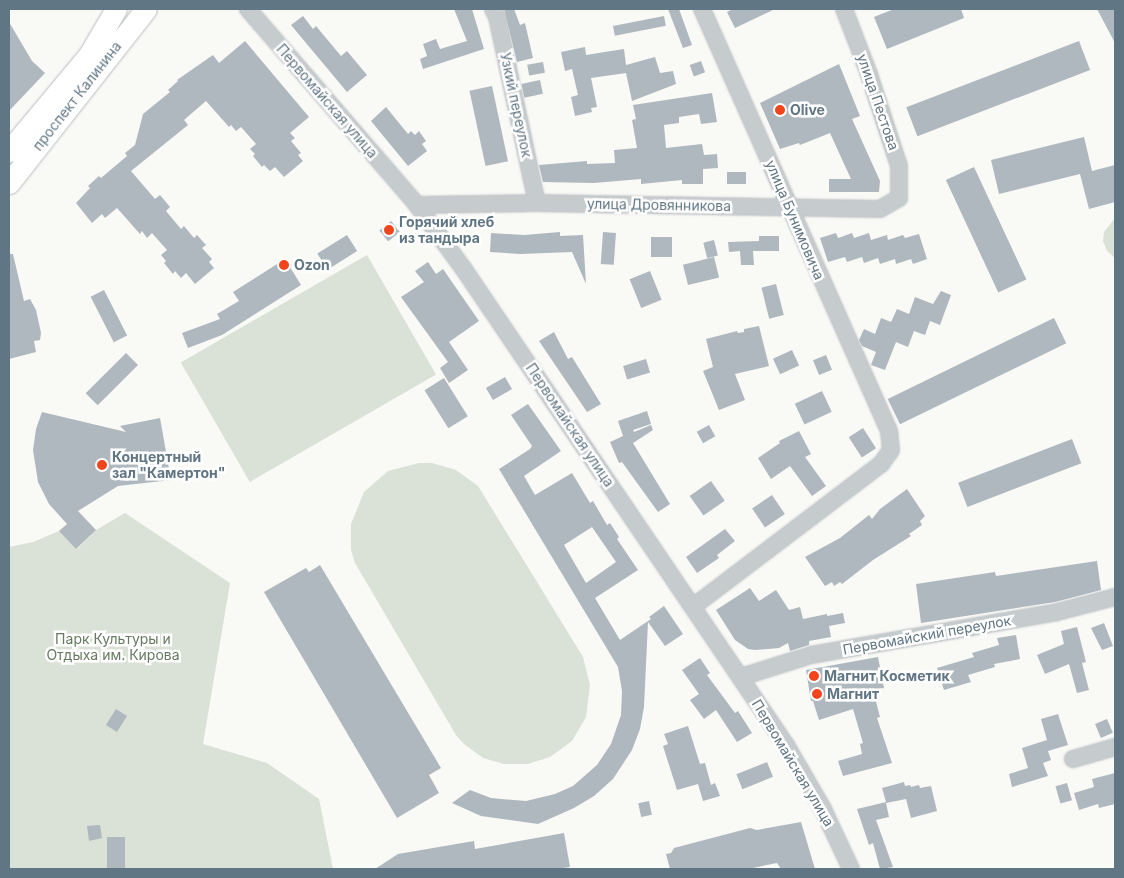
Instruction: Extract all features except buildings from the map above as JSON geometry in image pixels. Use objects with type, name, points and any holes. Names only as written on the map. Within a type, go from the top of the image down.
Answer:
[{"type":"main road","name":"проспект Калинина","points":[[9,151],[89,55],[116,9]]},
{"type":"main road","name":"проспект Калинина","points":[[9,183],[146,9]]},
{"type":"street","name":"Первомайская улица","points":[[248,9],[417,205],[463,268],[694,606],[786,745],[822,807],[851,869]]},
{"type":"street","name":"Узкий переулок","points":[[493,9],[497,17],[537,203]]},
{"type":"street","name":"улица Бунимовича","points":[[694,606],[881,464],[891,450],[889,431],[702,9]]},
{"type":"street","name":"улица Пестова","points":[[844,9],[869,74],[899,166],[898,198]]},
{"type":"street","name":"улица Дровянникова","points":[[417,205],[537,203],[880,209],[898,198]]},
{"type":"street","name":"Первомайский переулок","points":[[741,677],[811,655],[1057,612],[1115,597]]},
{"type":"street","points":[[1073,759],[1115,747]]},
{"type":"green space","points":[[1115,218],[1115,258],[1107,251],[1103,241],[1104,232]]},
{"type":"green space","points":[[367,255],[436,375],[250,482],[181,362]]},
{"type":"green space","points":[[419,463],[432,463],[456,470],[478,486],[583,657],[590,685],[586,717],[572,741],[550,757],[528,764],[504,764],[483,758],[464,744],[456,735],[355,563],[351,550],[351,524],[364,492],[388,471]]},
{"type":"green space","name":"Парк Культуры и Отдыха им. Кирова","points":[[125,513],[230,583],[203,744],[267,763],[319,799],[333,869],[9,869],[9,547],[33,542],[59,531],[77,549],[96,530]]},
{"type":"place","name":"Olive","points":[[780,110]]},
{"type":"place","name":"Горячий хлеб из тандыра","points":[[389,230]]},
{"type":"place","name":"Ozon","points":[[284,265]]},
{"type":"place","name":"Концертный зал \"Камертон\"","points":[[102,465]]},
{"type":"place","name":"Магнит Косметик","points":[[814,676]]},
{"type":"place","name":"Магнит","points":[[817,694]]}]
